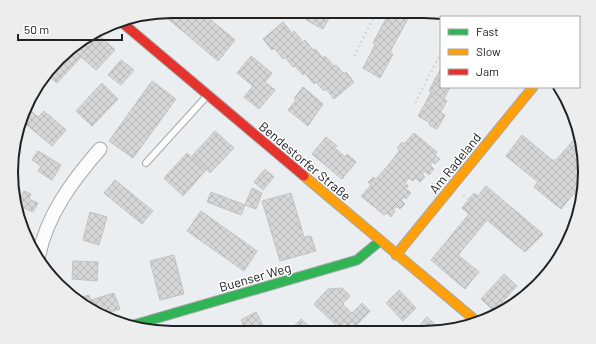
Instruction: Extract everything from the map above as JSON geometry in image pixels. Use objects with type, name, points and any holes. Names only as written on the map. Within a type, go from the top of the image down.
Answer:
[{"type":"street","name":"Bendestorfer Straße","points":[[125,25],[470,319]]},
{"type":"street","name":"Am Radeland","points":[[396,255],[532,88]]},
{"type":"street","points":[[39,250],[41,240],[59,203],[79,173],[100,149]]},
{"type":"street","name":"Buenser Weg","points":[[141,323],[357,260],[380,241]]},
{"type":"lane","points":[[146,163],[208,96]]},
{"type":"path","points":[[354,56],[373,18]]},
{"type":"path","points":[[415,103],[440,55]]},
{"type":"building","points":[[167,18],[208,18],[235,40],[218,61]]},
{"type":"building","points":[[307,18],[329,18],[323,29],[306,20]]},
{"type":"building","points":[[386,18],[408,18],[390,52],[393,54],[380,78],[363,68],[375,45],[373,43]]},
{"type":"building","points":[[283,22],[292,33],[294,31],[303,42],[305,40],[313,50],[315,49],[323,58],[325,56],[344,74],[346,72],[354,82],[334,99],[326,89],[324,91],[316,82],[314,84],[305,73],[303,75],[295,66],[293,67],[285,57],[283,59],[274,48],[272,50],[263,39]]},
{"type":"building","points":[[100,36],[115,50],[96,70],[81,57],[57,83],[50,78],[70,56],[86,44],[90,42],[91,43]]},
{"type":"building","points":[[251,56],[272,73],[265,82],[275,90],[259,109],[244,97],[253,86],[237,73]]},
{"type":"building","points":[[121,60],[134,70],[121,85],[108,75]]},
{"type":"building","points":[[440,71],[440,82],[435,79]]},
{"type":"building","points":[[435,79],[440,82],[440,88],[450,88],[444,99],[429,91]]},
{"type":"building","points":[[152,81],[176,99],[133,158],[109,141]]},
{"type":"building","points":[[102,83],[118,99],[92,126],[76,111]]},
{"type":"building","points":[[303,87],[323,104],[308,126],[288,110],[296,100],[294,98]]},
{"type":"building","points":[[431,92],[447,101],[440,113],[425,104]]},
{"type":"building","points":[[425,104],[445,115],[437,129],[429,125],[430,123],[418,116]]},
{"type":"building","points":[[31,111],[38,117],[44,111],[66,130],[52,146],[25,124]]},
{"type":"building","points":[[215,131],[234,148],[210,173],[192,156]]},
{"type":"building","points":[[414,133],[437,152],[435,155],[440,159],[435,164],[433,162],[430,165],[434,169],[429,175],[425,171],[422,175],[425,177],[420,182],[415,178],[413,181],[409,178],[405,183],[408,186],[406,189],[411,193],[406,199],[404,197],[401,200],[405,204],[400,209],[396,206],[391,217],[387,213],[384,215],[361,196],[371,185],[368,182],[373,177],[376,179],[400,150],[397,148],[402,142],[404,144]]},
{"type":"building","points":[[522,135],[552,160],[556,160],[574,139],[578,162],[577,190],[561,209],[534,187],[538,182],[506,156]]},
{"type":"building","points":[[326,137],[337,146],[335,148],[345,157],[347,154],[356,162],[342,179],[312,154]]},
{"type":"building","points":[[38,151],[61,165],[52,180],[38,171],[41,166],[32,160]]},
{"type":"building","points":[[187,153],[206,170],[183,196],[164,178]]},
{"type":"building","points":[[265,169],[274,177],[263,190],[254,182]]},
{"type":"building","points":[[115,180],[153,211],[142,224],[104,193]]},
{"type":"building","points":[[486,186],[543,234],[525,252],[487,220],[458,255],[479,272],[465,289],[431,260],[469,214],[462,208],[474,193],[478,196]]},
{"type":"building","points":[[252,188],[262,193],[256,209],[245,205]]},
{"type":"building","points":[[24,191],[31,194],[29,199],[38,203],[33,212],[22,207],[20,198]]},
{"type":"building","points":[[211,192],[245,205],[241,215],[207,202]]},
{"type":"building","points":[[291,193],[304,237],[311,236],[316,251],[280,261],[262,201]]},
{"type":"building","points":[[201,211],[257,251],[244,271],[187,231]]},
{"type":"building","points":[[90,212],[107,217],[99,245],[83,240]]},
{"type":"building","points":[[174,255],[184,294],[160,300],[150,261]]},
{"type":"building","points":[[73,261],[98,262],[97,281],[72,279]]},
{"type":"building","points":[[504,274],[517,286],[498,307],[493,310],[481,299]]},
{"type":"building","points":[[342,288],[350,296],[342,304],[352,313],[362,303],[370,311],[356,326],[348,326],[344,322],[341,326],[337,326],[314,304],[328,289]]},
{"type":"building","points":[[399,290],[416,308],[403,321],[386,303]]},
{"type":"building","points":[[114,293],[120,309],[109,312],[92,303],[91,300]]},
{"type":"building","points":[[89,295],[92,303],[86,300],[82,297]]},
{"type":"building","points":[[256,312],[263,326],[244,326],[241,320]]},
{"type":"building","points":[[427,317],[436,326],[434,326],[419,326]]},
{"type":"building","points":[[301,319],[308,326],[294,326]]},
{"type":"traffic: fast","points":[[141,323],[357,260],[380,241]]},
{"type":"traffic: slow","points":[[396,255],[532,88]]},
{"type":"traffic: slow","points":[[304,176],[473,318]]},
{"type":"traffic: jam","points":[[125,25],[304,176]]}]
